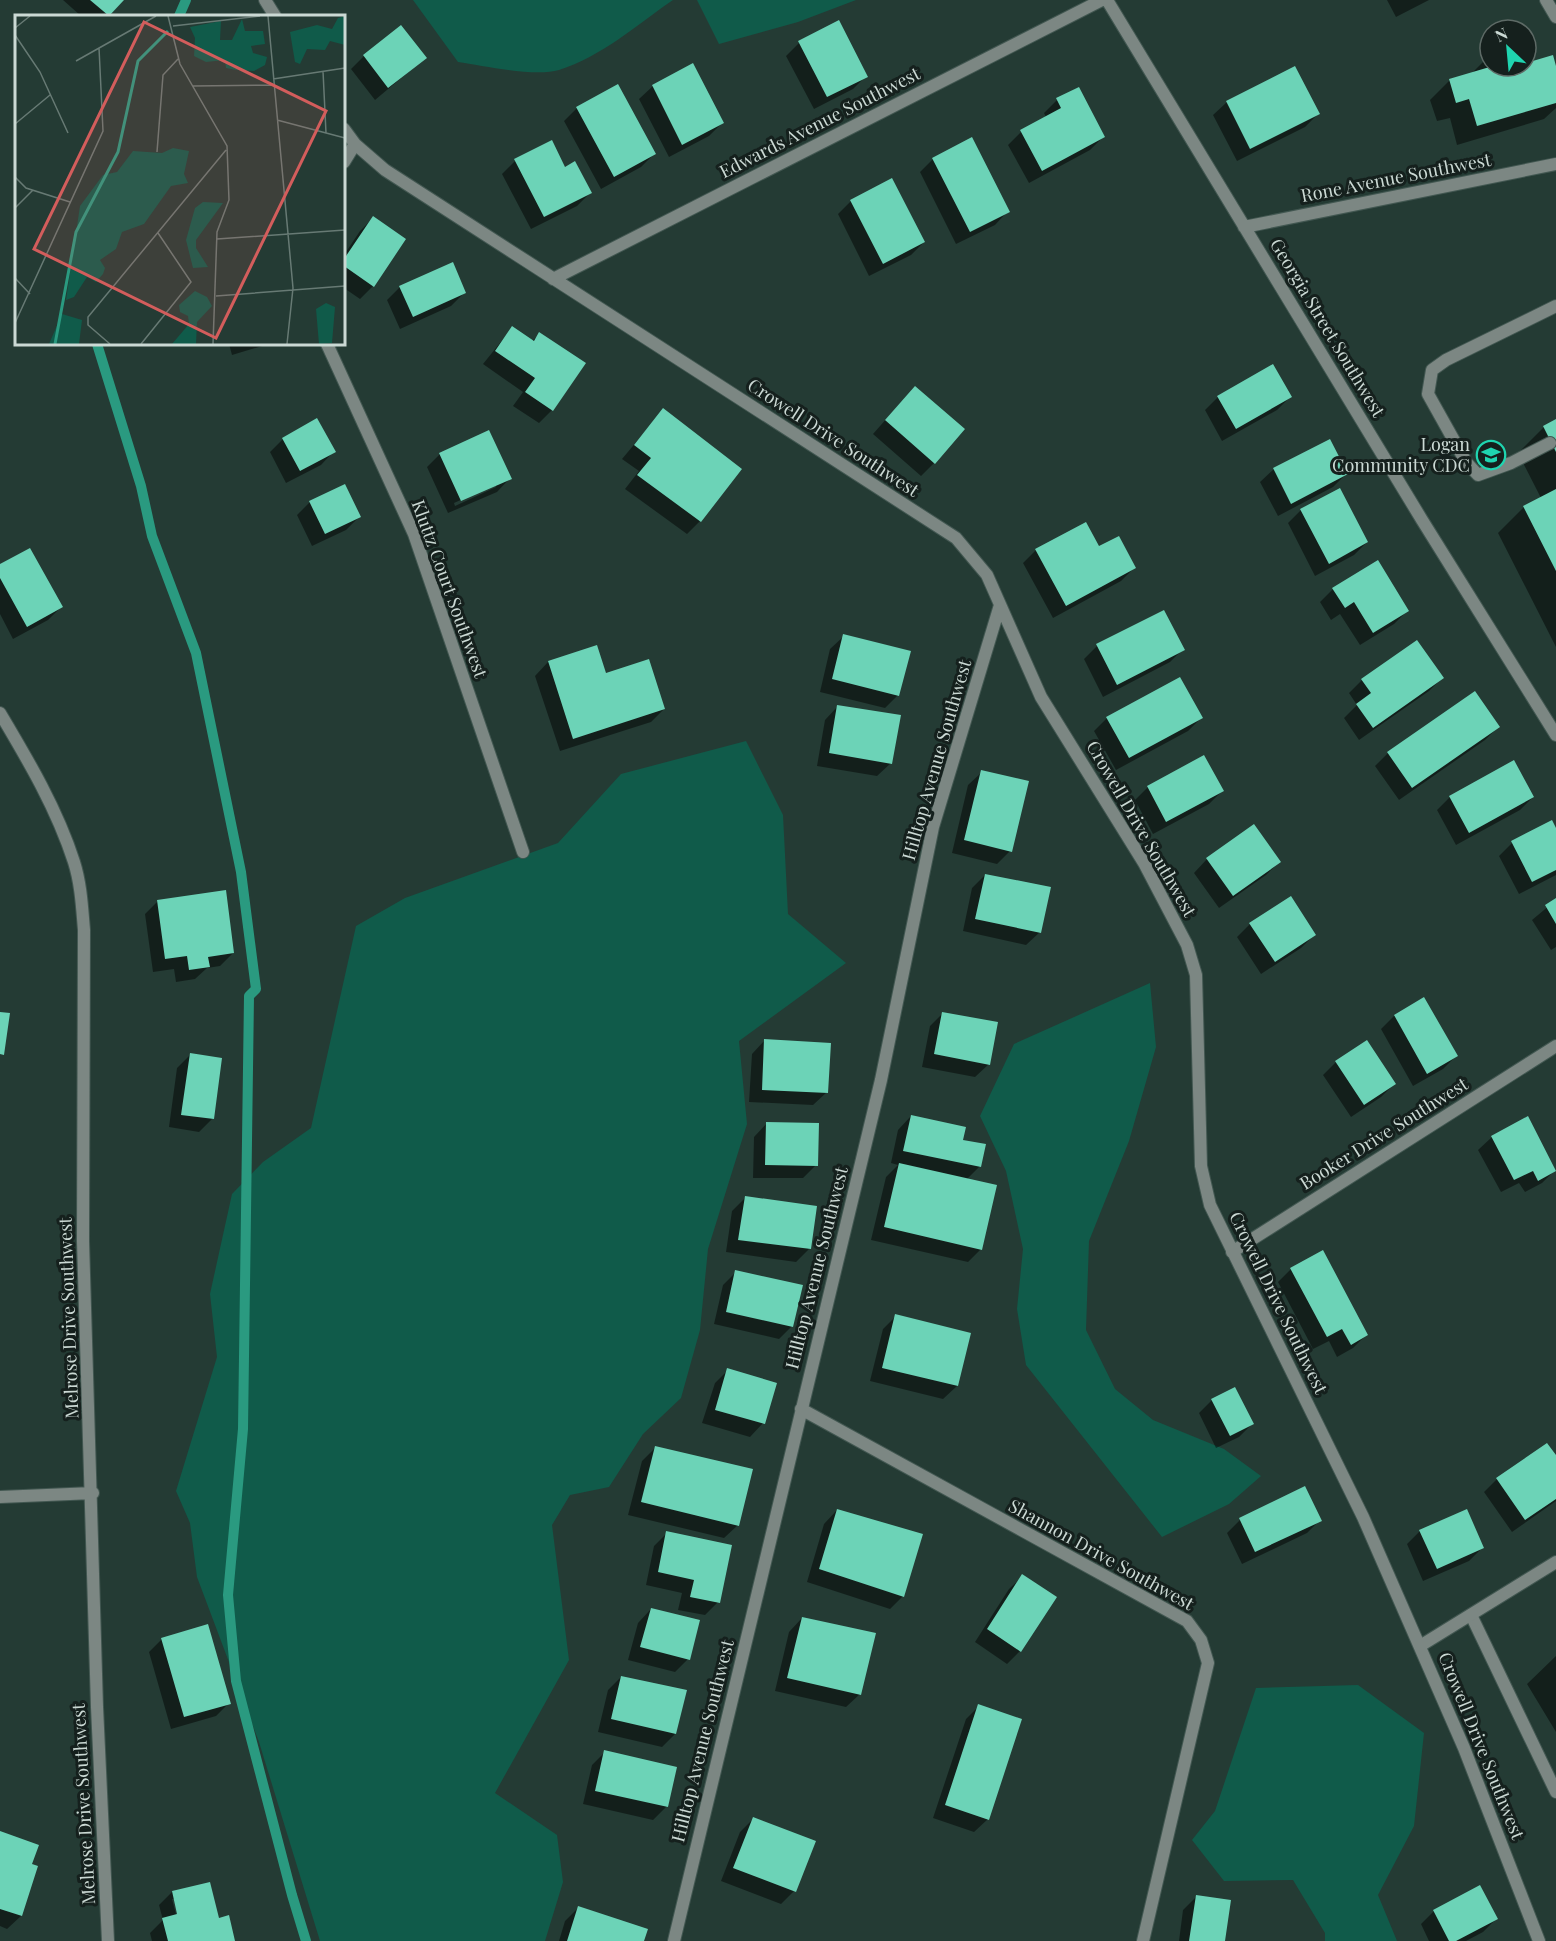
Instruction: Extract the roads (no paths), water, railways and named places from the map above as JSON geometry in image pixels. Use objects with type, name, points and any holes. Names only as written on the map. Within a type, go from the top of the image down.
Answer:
[{"type":"street","points":[[265,0],[274,15]]},
{"type":"street","name":"Georgia Street Southwest","points":[[1105,0],[1556,735]]},
{"type":"street","name":"Edwards Avenue Southwest","points":[[553,279],[1105,0]]},
{"type":"street","points":[[1546,0],[1556,17]]},
{"type":"street","name":"Crowell Drive Southwest","points":[[345,130],[355,144],[385,170],[956,538],[987,575],[1041,697],[1144,863],[1187,945],[1196,975],[1201,1166],[1210,1205],[1363,1517],[1464,1748],[1539,1941]]},
{"type":"street","points":[[345,160],[355,144]]},
{"type":"street","name":"Rone Avenue Southwest","points":[[1244,227],[1556,164]]},
{"type":"street","points":[[1550,443],[1511,463],[1478,475],[1466,462],[1428,394],[1432,370],[1446,360],[1556,306]]},
{"type":"street","name":"Kluttz Court Southwest","points":[[327,345],[414,534],[523,852]]},
{"type":"street","name":"Hilltop Avenue Southwest","points":[[674,1941],[881,1080],[933,827],[1000,605]]},
{"type":"street","name":"Melrose Drive Southwest","points":[[0,713],[35,772],[74,861],[80,888],[84,930],[83,1240],[93,1493],[97,1707],[108,1941]]},
{"type":"street","name":"Booker Drive Southwest","points":[[1232,1252],[1556,1046]]},
{"type":"street","name":"Shannon Drive Southwest","points":[[801,1409],[1187,1621],[1201,1640],[1208,1662],[1143,1941]]},
{"type":"street","points":[[0,1497],[93,1493]]},
{"type":"street","points":[[1420,1646],[1556,1562]]},
{"type":"street","points":[[1471,1615],[1556,1792]]},
{"type":"waterway","points":[[179,15],[186,0]]},
{"type":"waterway","points":[[97,345],[141,486],[152,536],[196,653],[241,872],[256,989],[249,996],[243,1429],[228,1595],[236,1681],[306,1941]]},
{"type":"place","name":"Logan Community CDC","points":[[1491,455]]}]
